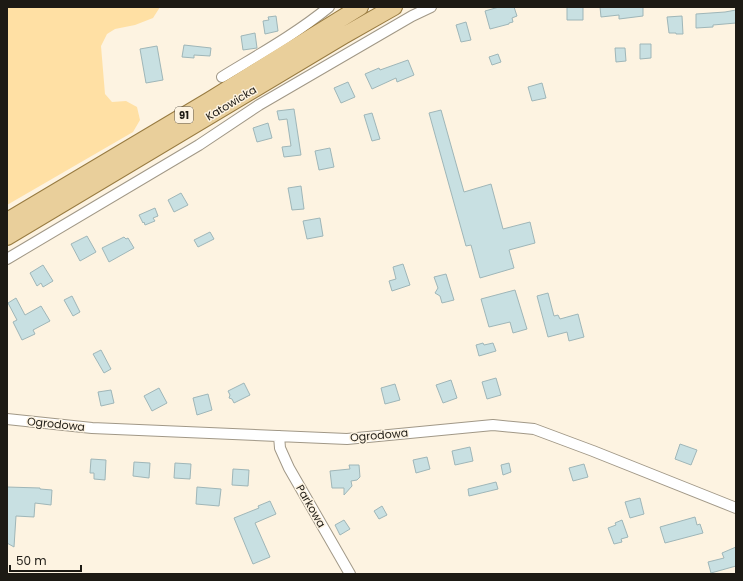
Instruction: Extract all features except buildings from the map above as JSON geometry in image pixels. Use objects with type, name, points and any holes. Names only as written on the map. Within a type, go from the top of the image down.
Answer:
[{"type":"main road","name":"Katowicka","points":[[7,221],[203,104],[360,7]]},
{"type":"main road","name":"Katowicka","points":[[7,237],[394,7]]},
{"type":"street","points":[[222,77],[288,37],[312,21],[329,7]]},
{"type":"street","points":[[7,258],[199,145],[259,105],[412,16],[431,7]]},
{"type":"street","name":"Ogrodowa","points":[[7,420],[92,428],[347,439],[493,425],[534,429],[736,508]]},
{"type":"street","name":"Parkowa","points":[[279,436],[280,448],[289,468],[350,574]]},
{"type":"shaded area","points":[[7,7],[160,7],[153,18],[135,25],[115,29],[107,34],[101,46],[105,94],[112,102],[126,101],[137,107],[140,120],[133,132],[7,205]]}]
